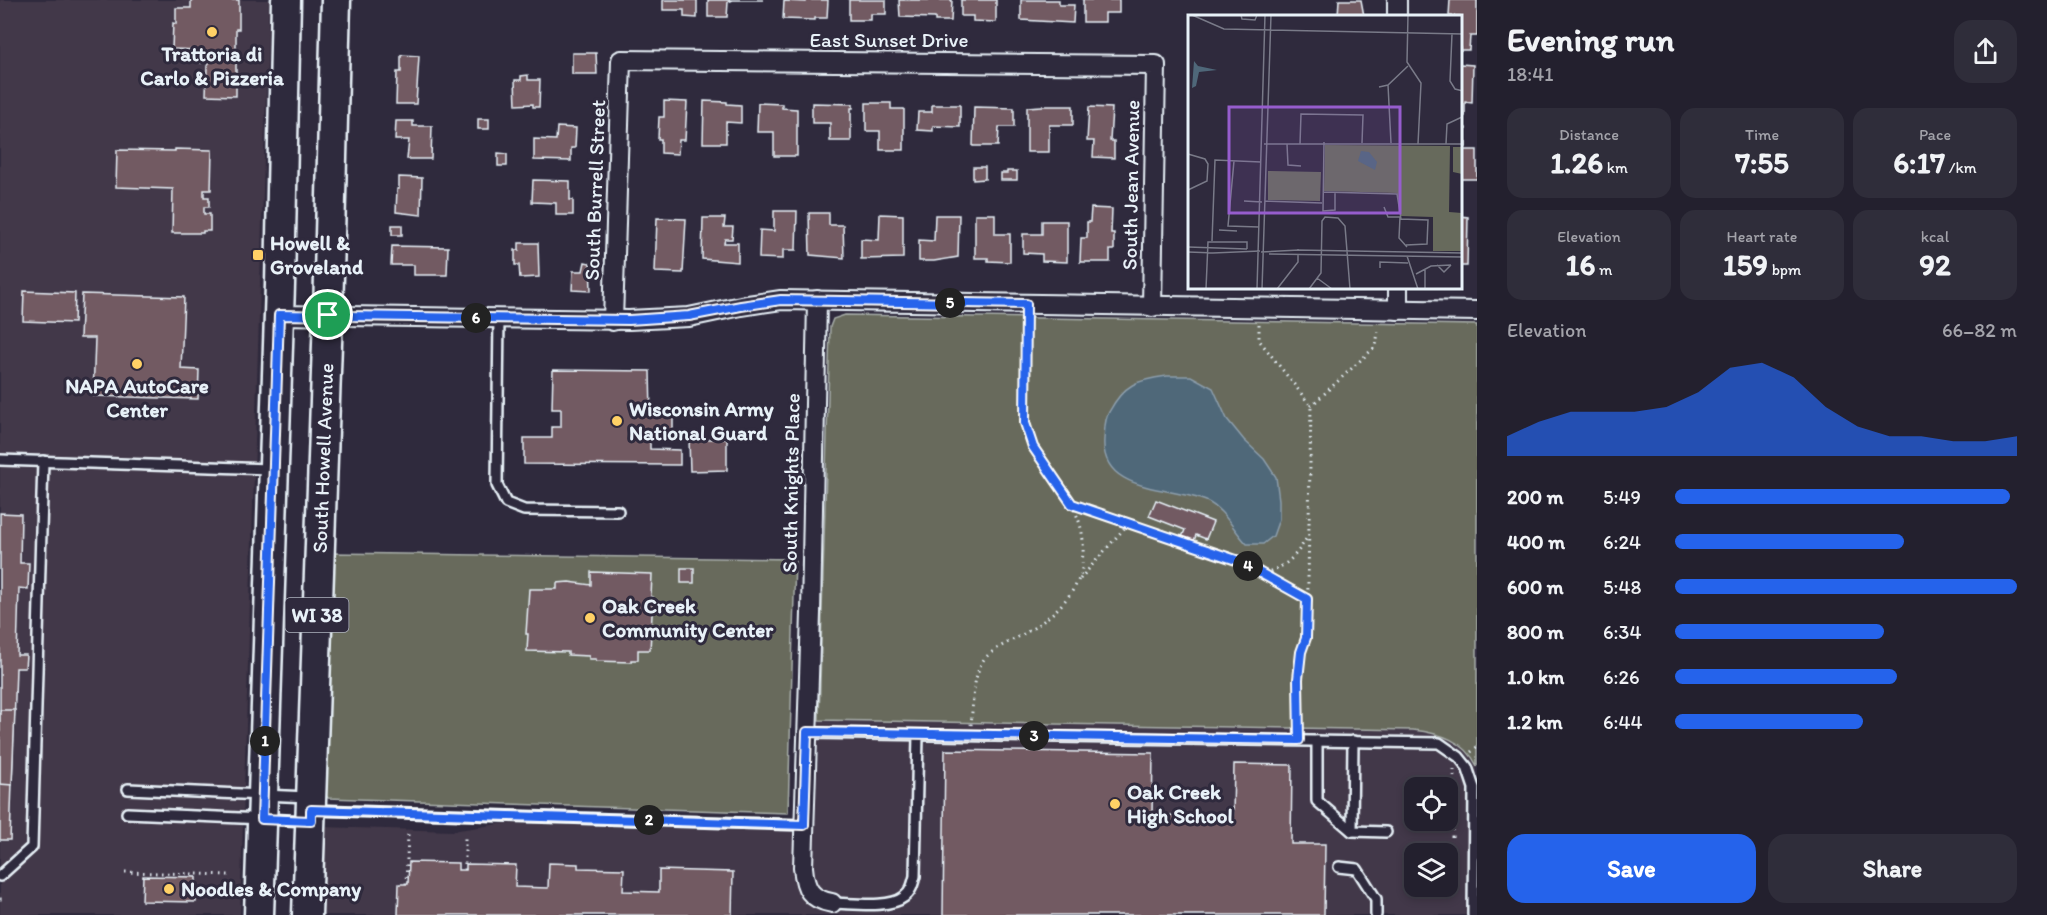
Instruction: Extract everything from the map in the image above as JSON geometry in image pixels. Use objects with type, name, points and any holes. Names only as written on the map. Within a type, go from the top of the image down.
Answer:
[{"type":"main road","name":"WI 38","points":[[259,915],[279,315],[286,0]]},
{"type":"main road","name":"South Howell Avenue","points":[[307,915],[328,315],[336,0]]},
{"type":"street","name":"East Sunset Drive","points":[[621,60],[1156,65]]},
{"type":"street","name":"South Burrell Street","points":[[613,321],[621,60]]},
{"type":"street","name":"South Jean Avenue","points":[[1152,307],[1156,65]]},
{"type":"street","points":[[1398,290],[1398,310]]},
{"type":"street","points":[[279,315],[613,321],[689,316],[765,302],[817,300],[1477,312]]},
{"type":"street","name":"South Knights Place","points":[[817,300],[802,867],[804,884],[812,895],[822,901],[832,903]]},
{"type":"lane","points":[[499,318],[497,485],[506,503],[524,510],[618,511]]},
{"type":"lane","points":[[0,460],[274,469]]},
{"type":"lane","points":[[0,876],[32,847],[43,461]]},
{"type":"lane","points":[[807,732],[1439,743],[1459,757],[1467,767],[1474,788],[1473,915]]},
{"type":"lane","points":[[832,903],[883,904],[904,898],[911,889],[915,876],[918,735]]},
{"type":"lane","points":[[1317,741],[1317,801],[1352,831],[1386,832]]},
{"type":"lane","points":[[1352,831],[1353,741]]},
{"type":"lane","points":[[128,789],[263,807],[311,809]]},
{"type":"lane","points":[[127,813],[263,807],[804,825]]},
{"type":"lane","points":[[1339,867],[1358,869],[1376,899],[1376,915]]},
{"type":"path","points":[[970,735],[975,683],[985,659],[1037,627],[1067,599],[1081,574],[1083,541],[1078,517],[1072,504],[1033,447],[1025,423],[1026,304]]},
{"type":"path","points":[[1259,308],[1259,340],[1311,406],[1306,638],[1301,652],[1298,679],[1299,740]]},
{"type":"path","points":[[1311,406],[1376,346],[1378,332]]},
{"type":"path","points":[[1072,504],[1239,561],[1307,599]]},
{"type":"path","points":[[1076,584],[1128,524]]},
{"type":"path","points":[[1264,573],[1281,568],[1296,555],[1309,535]]},
{"type":"path","points":[[1471,752],[1477,747]]},
{"type":"path","points":[[1454,777],[1455,768]]},
{"type":"path","points":[[1452,831],[1452,837]]},
{"type":"path","points":[[406,884],[408,834]]},
{"type":"path","points":[[465,834],[465,870]]},
{"type":"path","points":[[126,872],[230,875]]},
{"type":"shaded area","points":[[0,0],[269,0],[240,915],[0,915]]},
{"type":"shaded area","name":"Oak Creek High School","points":[[819,720],[1413,730],[1432,732],[1451,739],[1474,759],[1477,766],[1477,915],[319,915],[321,827],[452,831],[506,823],[815,832]]},
{"type":"green space","points":[[845,315],[1477,325],[1477,766],[1466,750],[1450,739],[1413,730],[819,720],[830,327],[833,319]]},
{"type":"green space","points":[[330,553],[795,559],[788,813],[328,798],[325,794]]},
{"type":"water","points":[[1191,376],[1213,388],[1227,419],[1264,459],[1276,477],[1279,519],[1273,536],[1263,544],[1247,544],[1218,509],[1206,501],[1141,485],[1113,470],[1106,457],[1104,439],[1106,418],[1109,412],[1120,395],[1132,385],[1147,379]]},
{"type":"building","points":[[191,0],[239,0],[239,29],[236,29],[236,96],[206,95],[209,63],[206,60],[201,63],[194,54],[198,50],[172,49],[176,8],[191,8]]},
{"type":"building","points":[[663,0],[697,0],[697,18],[684,17],[684,10],[663,10]]},
{"type":"building","points":[[708,0],[733,0],[728,2],[727,17],[708,17]]},
{"type":"building","points":[[806,0],[828,0],[827,18],[783,19],[784,1],[806,2]]},
{"type":"building","points":[[849,0],[886,0],[886,14],[871,14],[871,20],[849,20]]},
{"type":"building","points":[[899,0],[952,0],[951,21],[900,17]]},
{"type":"building","points":[[961,0],[996,0],[996,22],[973,21],[973,16],[961,16]]},
{"type":"building","points":[[1021,0],[1059,0],[1059,5],[1074,5],[1073,23],[1021,20]]},
{"type":"building","points":[[1083,0],[1119,0],[1119,13],[1105,13],[1105,22],[1083,22]]},
{"type":"building","points":[[1339,0],[1361,0],[1364,15],[1338,15]]},
{"type":"building","points":[[1450,0],[1477,0],[1477,36],[1470,36],[1469,50],[1462,50],[1462,15],[1449,15]]},
{"type":"building","points":[[572,53],[596,53],[597,74],[572,74]]},
{"type":"building","points":[[401,55],[419,56],[416,104],[396,104],[397,72],[401,72]]},
{"type":"building","points":[[1462,64],[1473,65],[1472,103],[1465,102],[1465,116],[1462,116]]},
{"type":"building","points":[[528,75],[528,80],[540,80],[539,107],[533,107],[533,104],[516,105],[515,80],[521,80],[521,76]]},
{"type":"building","points":[[664,101],[687,102],[685,140],[679,140],[678,154],[661,153],[661,139],[658,139],[659,117],[664,117]]},
{"type":"building","points":[[704,101],[741,105],[741,123],[726,122],[726,143],[703,143]]},
{"type":"building","points":[[758,103],[782,104],[782,108],[797,109],[797,156],[774,156],[774,132],[757,132]]},
{"type":"building","points":[[812,103],[853,104],[851,141],[830,141],[830,123],[812,123]]},
{"type":"building","points":[[866,103],[891,103],[891,109],[904,109],[904,150],[880,150],[880,131],[866,131]]},
{"type":"building","points":[[932,105],[960,105],[960,127],[933,126],[933,131],[917,130],[918,112],[932,112]]},
{"type":"building","points":[[1073,106],[1073,125],[1049,125],[1049,152],[1027,152],[1027,107]]},
{"type":"building","points":[[974,107],[1014,108],[1014,127],[999,127],[998,146],[973,146]]},
{"type":"building","points":[[1089,107],[1112,108],[1110,141],[1114,141],[1114,158],[1093,157],[1094,141],[1087,141]]},
{"type":"building","points":[[478,119],[489,119],[489,129],[478,129]]},
{"type":"building","points":[[396,121],[413,121],[413,126],[432,126],[431,159],[407,159],[409,140],[395,140]]},
{"type":"building","points":[[557,127],[576,128],[575,148],[571,148],[571,161],[534,160],[534,139],[556,140]]},
{"type":"building","points":[[1462,128],[1466,128],[1466,147],[1462,147]]},
{"type":"building","points":[[175,149],[212,150],[211,190],[204,190],[204,197],[209,197],[209,207],[204,207],[204,214],[210,214],[210,231],[172,233],[173,189],[116,187],[117,150],[175,151]]},
{"type":"building","points":[[1462,150],[1477,150],[1477,179],[1462,179]]},
{"type":"building","points":[[498,153],[507,154],[507,166],[498,166]]},
{"type":"building","points":[[973,167],[985,167],[985,179],[973,180]]},
{"type":"building","points":[[1007,171],[1017,171],[1017,180],[1001,180],[1001,173],[1007,173]]},
{"type":"building","points":[[399,177],[422,178],[421,215],[396,212]]},
{"type":"building","points":[[533,180],[570,181],[573,215],[556,215],[556,203],[532,202]]},
{"type":"building","points":[[1091,208],[1112,209],[1111,233],[1114,233],[1114,250],[1110,250],[1110,262],[1080,262],[1081,238],[1087,238],[1087,222],[1090,222]]},
{"type":"building","points":[[774,211],[797,211],[796,250],[783,250],[783,259],[759,258],[760,230],[774,231]]},
{"type":"building","points":[[809,213],[829,213],[829,225],[843,225],[844,258],[810,255]]},
{"type":"building","points":[[880,214],[903,215],[903,258],[861,259],[861,239],[879,240]]},
{"type":"building","points":[[975,214],[995,214],[995,234],[1010,234],[1010,262],[975,258]]},
{"type":"building","points":[[935,215],[959,215],[958,257],[919,261],[919,240],[934,241]]},
{"type":"building","points":[[1462,216],[1468,217],[1467,266],[1462,266]]},
{"type":"building","points":[[657,218],[686,219],[683,273],[655,272]]},
{"type":"building","points":[[703,218],[725,218],[724,227],[733,227],[732,239],[725,239],[724,243],[738,243],[738,262],[702,259]]},
{"type":"building","points":[[1042,221],[1067,221],[1067,262],[1042,261],[1042,254],[1023,253],[1023,234],[1042,234]]},
{"type":"building","points":[[392,225],[402,225],[402,235],[392,235]]},
{"type":"building","points":[[519,243],[538,243],[539,277],[520,278],[519,265],[515,265],[515,250],[519,250]]},
{"type":"building","points":[[392,246],[448,247],[447,275],[414,275],[414,265],[391,265]]},
{"type":"building","points":[[585,262],[590,263],[591,291],[572,290],[573,271],[583,271]]},
{"type":"building","points":[[24,291],[75,293],[74,323],[23,321]]},
{"type":"building","points":[[82,294],[184,297],[181,369],[199,370],[198,399],[93,396],[95,338],[80,338]]},
{"type":"building","name":"Wisconsin Army National Guard","points":[[553,370],[650,371],[651,414],[673,415],[673,434],[650,434],[650,449],[680,450],[680,465],[524,464],[524,438],[552,438],[552,427],[561,427],[561,409],[552,409]]},
{"type":"building","points":[[689,439],[727,439],[727,470],[690,471]]},
{"type":"building","points":[[1156,500],[1213,522],[1206,539],[1196,535],[1194,541],[1182,537],[1185,530],[1149,516]]},
{"type":"building","points":[[0,513],[21,514],[20,563],[29,563],[28,589],[19,588],[17,655],[26,655],[25,668],[16,668],[10,840],[0,840]]},
{"type":"building","points":[[681,568],[694,568],[694,583],[681,583]]},
{"type":"building","name":"Oak Creek Community Center","points":[[591,572],[652,574],[650,650],[638,650],[638,660],[631,660],[631,662],[596,661],[596,659],[589,659],[589,656],[568,655],[568,652],[527,651],[529,589],[557,589],[557,583],[569,582],[591,585]]},
{"type":"building","points":[[0,710],[15,710],[12,785],[0,784]]},
{"type":"building","points":[[945,750],[1153,753],[1152,815],[1233,816],[1234,764],[1292,765],[1291,844],[1325,844],[1324,915],[943,915]]},
{"type":"building","points":[[409,862],[458,863],[458,870],[466,870],[466,864],[516,865],[515,887],[548,888],[549,863],[578,864],[578,868],[624,869],[623,891],[659,892],[659,870],[733,872],[732,915],[398,915],[399,884],[408,884]]},
{"type":"building","name":"Noodles & Company","points":[[143,876],[196,877],[196,902],[142,901]]},
{"type":"place","name":"Trattoria di Carlo & Pizzeria","points":[[212,32]]},
{"type":"place","name":"Howell & Groveland","points":[[258,255]]},
{"type":"place","name":"NAPA AutoCare Center","points":[[137,364]]},
{"type":"place","name":"Wisconsin Army National Guard","points":[[617,421]]},
{"type":"place","name":"Oak Creek Community Center","points":[[590,618]]},
{"type":"place","name":"Oak Creek High School","points":[[1115,804]]},
{"type":"place","name":"Noodles & Company","points":[[169,889]]},
{"type":"route","points":[[781,300],[1026,304],[1025,423],[1033,447],[1072,504],[1239,561],[1307,599],[1306,638],[1301,652],[1298,679],[1299,740],[807,732],[804,825],[311,810],[311,821],[262,819],[279,315],[328,315],[613,321],[689,316],[781,300]]}]
